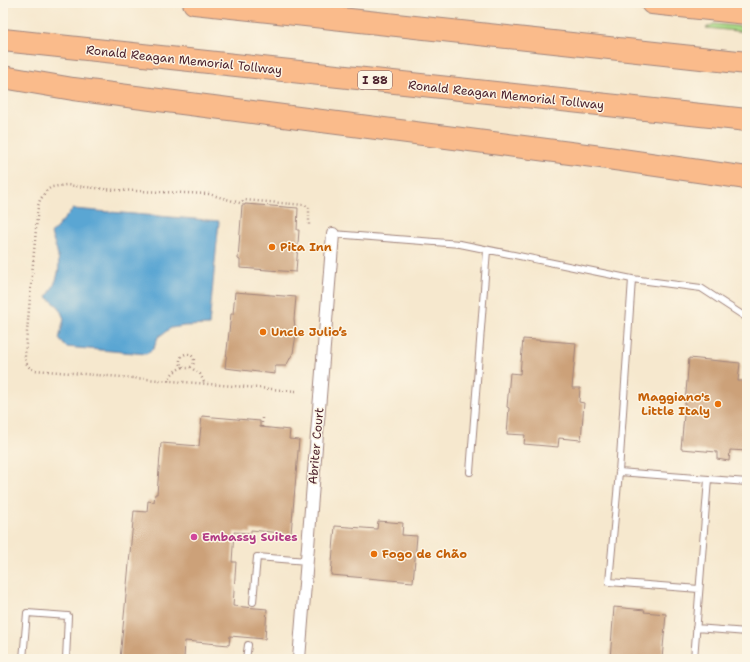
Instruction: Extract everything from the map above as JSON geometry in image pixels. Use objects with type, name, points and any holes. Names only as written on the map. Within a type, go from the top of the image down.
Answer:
[{"type":"highway","points":[[194,3],[747,63]]},
{"type":"highway","points":[[652,3],[747,14]]},
{"type":"highway","name":"Ronald Reagan Memorial Tollway","points":[[3,40],[747,120]]},
{"type":"highway","points":[[3,76],[73,89],[601,156],[747,178]]},
{"type":"street","name":"Abriter Court","points":[[300,659],[333,234]]},
{"type":"lane","points":[[333,234],[460,244],[632,279],[701,288],[747,318]]},
{"type":"lane","points":[[470,472],[487,250]]},
{"type":"lane","points":[[632,279],[610,582],[699,589]]},
{"type":"lane","points":[[619,472],[747,482]]},
{"type":"lane","points":[[694,659],[708,479]]},
{"type":"lane","points":[[253,602],[256,557],[307,561]]},
{"type":"lane","points":[[23,659],[27,613],[68,616],[66,659]]},
{"type":"lane","points":[[696,628],[747,632]]},
{"type":"lane","points":[[246,659],[248,645]]},
{"type":"path","points":[[296,391],[34,370],[26,365],[25,355],[38,206],[47,190],[52,187],[66,185],[115,190],[208,194],[240,203],[244,200],[305,205],[309,208],[310,226]]},
{"type":"path","points":[[184,367],[180,364],[180,359],[182,355],[187,353],[194,359],[193,364],[190,367]]},
{"type":"path","points":[[168,381],[177,369],[190,367],[200,374],[205,384]]},
{"type":"path","points":[[262,415],[262,427]]},
{"type":"green space","points":[[714,24],[747,27],[747,32],[706,28]]},
{"type":"water","points":[[73,209],[219,221],[209,325],[171,328],[158,337],[154,348],[146,354],[66,347],[59,339],[64,319],[59,307],[47,297],[56,280],[59,266],[57,252],[51,234]]},
{"type":"building","points":[[242,205],[298,208],[297,230],[299,230],[296,272],[240,268],[240,260],[238,259]]},
{"type":"building","name":"Uncle Julio’s","points":[[235,292],[296,297],[294,319],[296,335],[293,353],[286,366],[275,366],[275,374],[225,368]]},
{"type":"building","points":[[523,339],[576,343],[572,388],[580,388],[579,402],[584,403],[581,440],[559,438],[558,447],[524,444],[525,435],[507,434],[509,408],[507,407],[510,373],[520,374]]},
{"type":"building","name":"Maggiano's Little Italy","points":[[689,358],[740,363],[738,381],[747,381],[747,451],[730,450],[729,461],[717,459],[717,452],[681,449]]},
{"type":"building","name":"Embassy Suites","points":[[202,416],[260,421],[260,427],[290,430],[289,439],[299,440],[291,534],[251,530],[251,533],[234,532],[232,562],[236,562],[233,606],[267,609],[265,639],[230,636],[229,645],[185,641],[184,659],[120,659],[134,511],[147,512],[148,501],[154,502],[155,494],[157,494],[161,443],[199,446]]},
{"type":"building","name":"Fogo de Chão","points":[[378,521],[403,523],[402,535],[417,536],[413,582],[331,575],[335,526],[377,529]]},
{"type":"building","points":[[614,607],[666,614],[662,659],[610,659]]},
{"type":"place","name":"Pita Inn","points":[[272,247]]},
{"type":"place","name":"Uncle Julio’s","points":[[263,332]]},
{"type":"place","name":"Maggiano's Little Italy","points":[[718,404]]},
{"type":"place","name":"Embassy Suites","points":[[194,537]]},
{"type":"place","name":"Fogo de Chão","points":[[374,554]]}]
